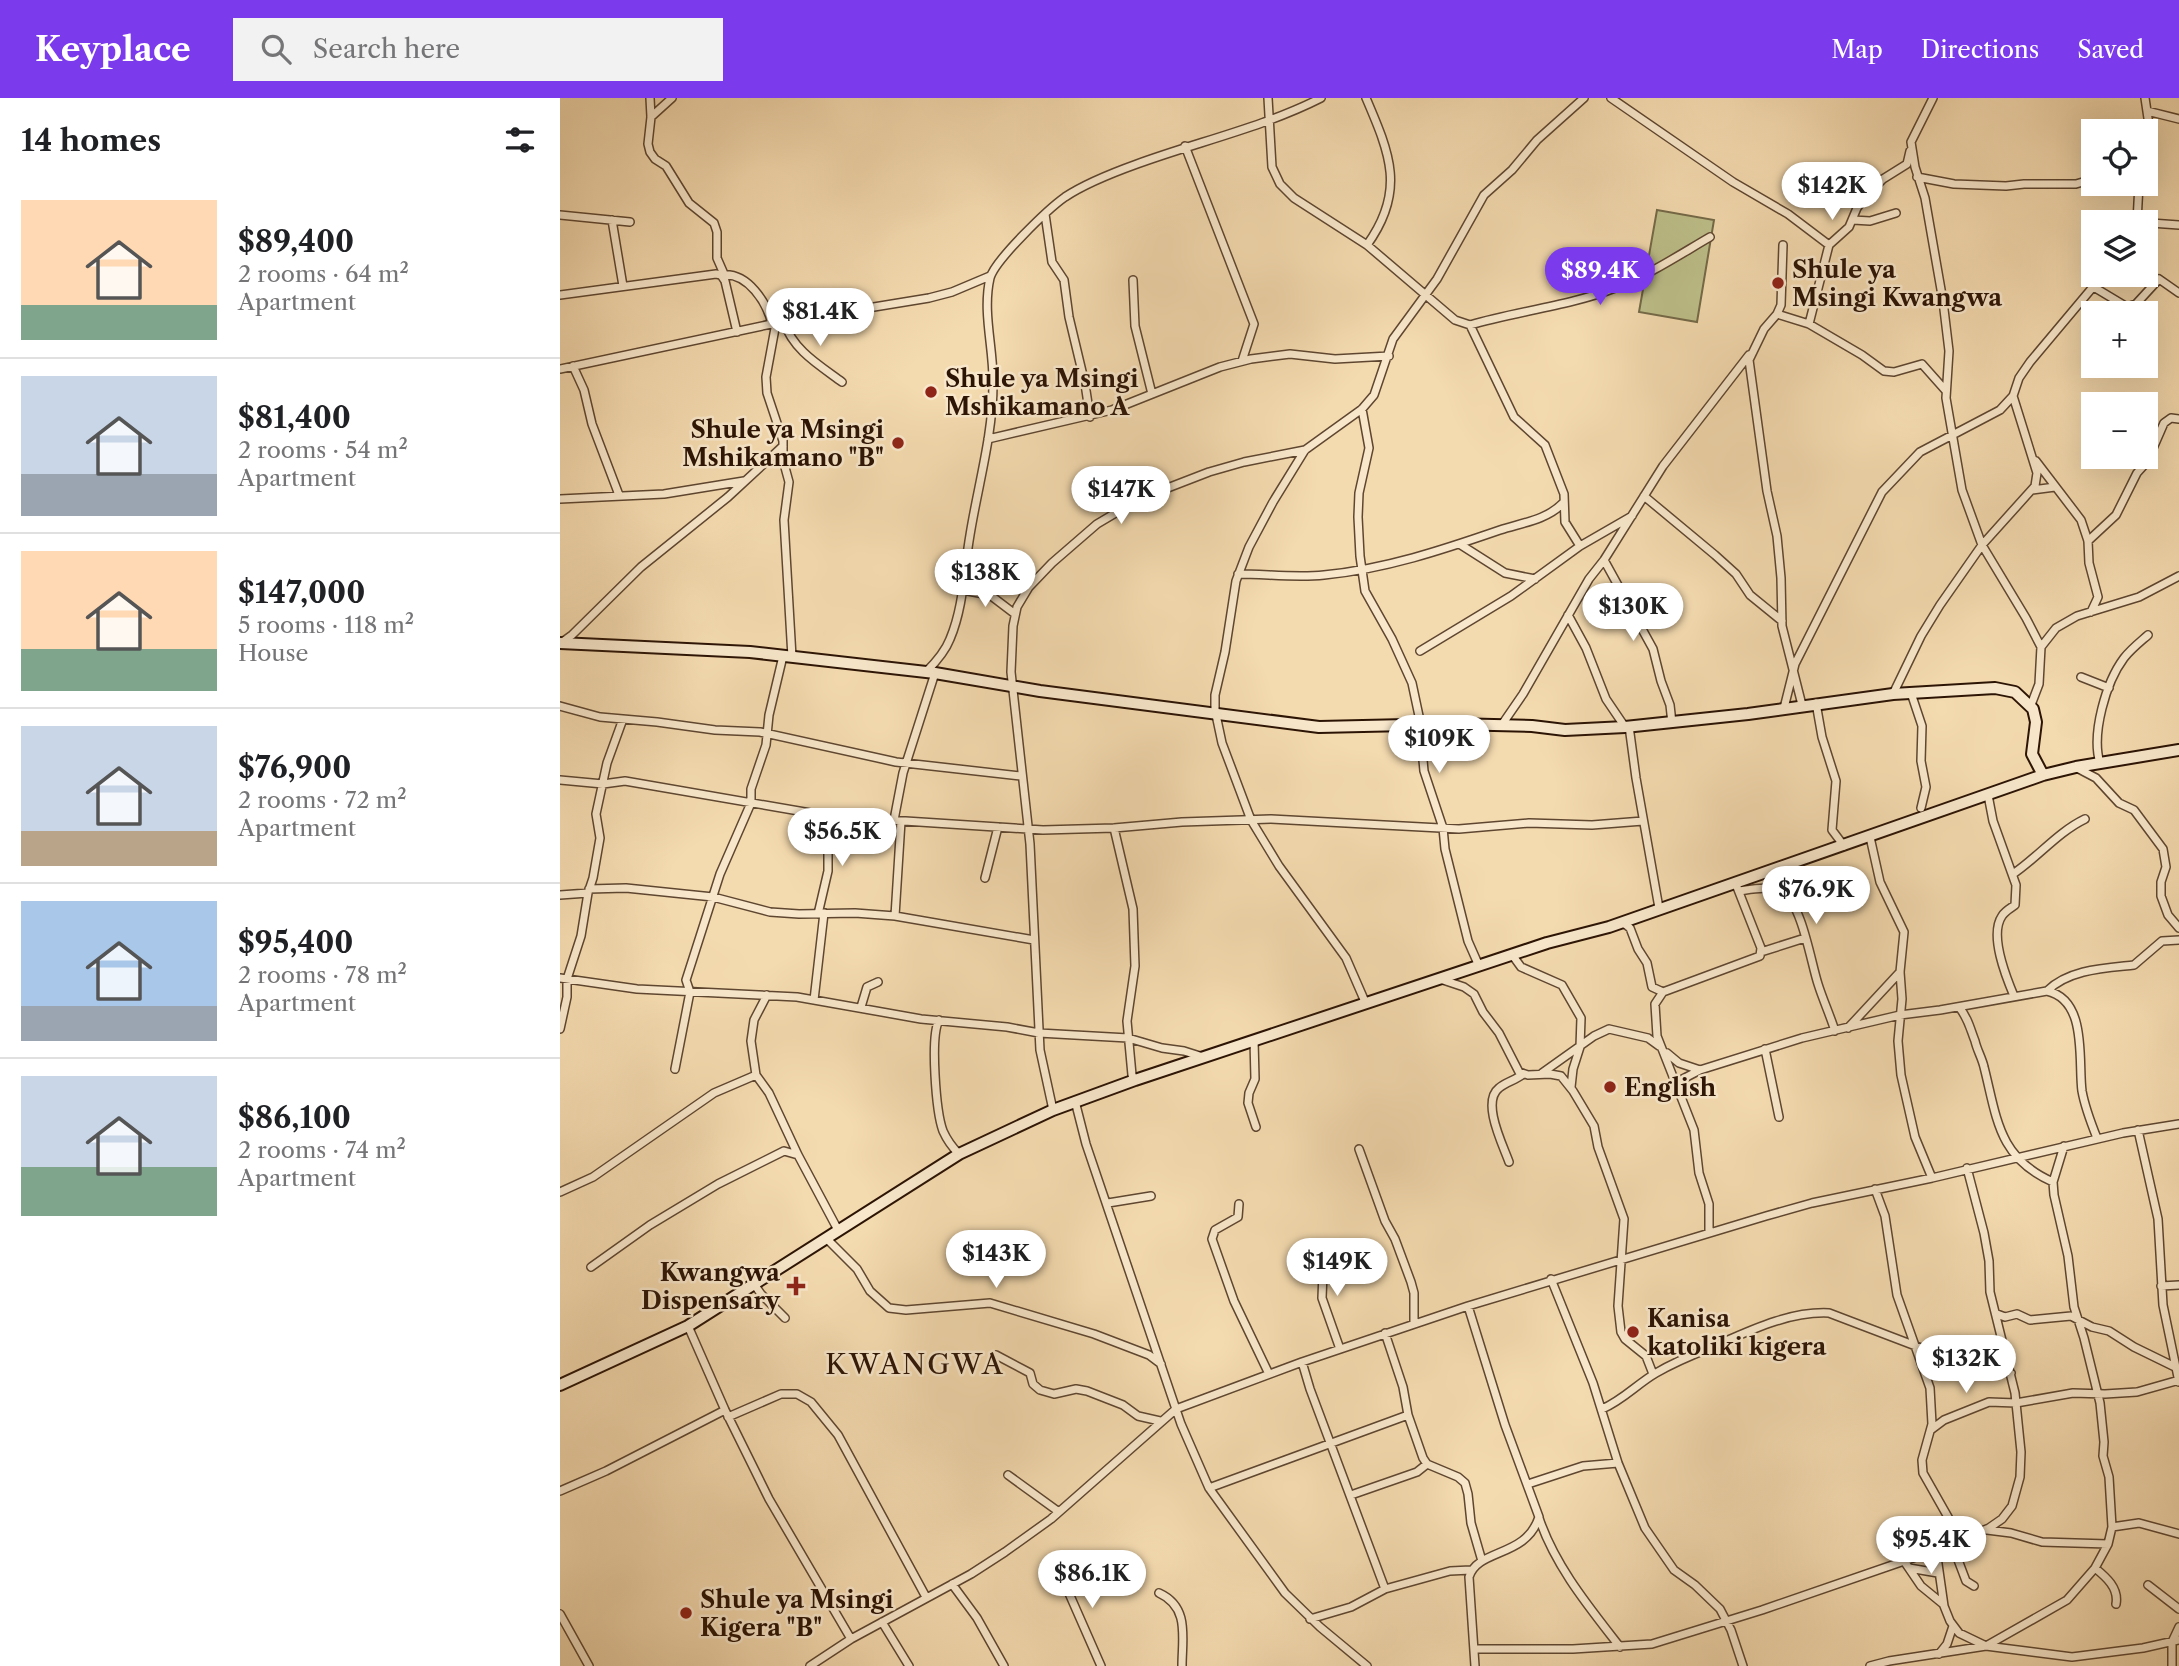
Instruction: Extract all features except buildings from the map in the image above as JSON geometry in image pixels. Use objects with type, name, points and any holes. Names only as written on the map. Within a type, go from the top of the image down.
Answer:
[{"type":"street","points":[[650,98],[648,144],[651,156],[666,166],[689,203],[714,223],[717,232],[717,258],[737,332]]},
{"type":"street","points":[[651,117],[672,98]]},
{"type":"street","points":[[1268,98],[1272,167],[1280,184],[1294,198],[1367,244],[1455,320],[1470,325],[1509,313],[1578,300],[1614,288],[1651,272],[1710,237]]},
{"type":"street","points":[[560,369],[778,323],[952,292],[990,276],[1020,239],[1066,197],[1106,176],[1321,98]]},
{"type":"street","points":[[1366,98],[1388,163],[1392,186],[1383,221],[1367,244]]},
{"type":"street","points":[[1366,1004],[1346,958],[1287,878],[1251,820],[1222,743],[1215,695],[1238,574],[1273,502],[1305,450],[1362,409],[1374,395],[1393,339],[1426,296],[1484,195],[1512,170],[1537,140],[1584,98]]},
{"type":"street","points":[[1611,98],[1733,182],[1788,214],[1829,245]]},
{"type":"street","points":[[1933,98],[1912,137],[1912,147],[1917,177],[1925,198],[1943,301],[1949,351],[1945,391],[1952,437],[1962,490],[1982,545],[2041,647],[2039,684],[2031,705]]},
{"type":"street","points":[[2145,98],[2148,119]]},
{"type":"street","points":[[2147,111],[2179,119]]},
{"type":"street","points":[[1185,146],[1254,324],[1242,361]]},
{"type":"street","points":[[1809,324],[1829,245],[1853,220],[1856,210],[1866,196],[1883,179],[1907,164],[1912,147]]},
{"type":"street","points":[[1917,177],[1932,181],[2006,186],[2081,183]]},
{"type":"street","points":[[1853,220],[1870,221],[1896,213]]},
{"type":"street","points":[[1045,214],[1052,262],[1064,280],[1090,417]]},
{"type":"street","points":[[560,215],[630,222]]},
{"type":"street","points":[[612,220],[623,286]]},
{"type":"street","points":[[2158,224],[2179,225]]},
{"type":"street","points":[[1500,726],[1523,694],[1589,579],[1604,560],[1663,466],[1751,353],[1764,329],[1777,314],[1782,297],[1783,245]]},
{"type":"street","points":[[560,295],[711,274],[736,276],[757,292],[768,311],[799,348],[842,382]]},
{"type":"street","points":[[895,916],[898,821],[906,763],[930,673],[951,636],[962,590],[988,439],[993,383],[988,328],[990,276]]},
{"type":"street","points":[[1133,280],[1135,326],[1152,394]]},
{"type":"street","points":[[2158,280],[2179,293]]},
{"type":"street","points":[[1784,708],[1793,670],[1882,492],[1916,456],[2000,410],[2013,396],[2019,378],[2091,287]]},
{"type":"street","points":[[2094,287],[2127,307],[2136,304],[2152,287]]},
{"type":"street","points":[[1777,314],[1809,324],[1862,355],[1884,372],[1922,364],[1945,391]]},
{"type":"street","points":[[675,1069],[690,992],[685,979],[713,897],[751,803],[751,789],[763,756],[788,656],[784,520],[789,482],[783,460],[783,446],[767,393],[766,377],[778,323]]},
{"type":"street","points":[[1470,325],[1514,417],[1545,445],[1563,492],[1566,522],[1580,546]]},
{"type":"street","points":[[1751,353],[1749,360],[1767,491],[1777,536],[1782,621],[1802,705]]},
{"type":"street","points":[[988,439],[1090,417],[1242,361],[1290,354],[1335,359],[1389,356]]},
{"type":"street","points":[[573,366],[584,390],[592,424],[619,495]]},
{"type":"street","points":[[1894,694],[1921,636],[1982,545],[2032,490],[2037,472],[2013,396]]},
{"type":"street","points":[[1362,409],[1369,448],[1359,493],[1359,528],[1367,596],[1387,629],[1411,681],[1419,713],[1424,771],[1443,828],[1444,849],[1468,941],[1479,966]]},
{"type":"street","points":[[2088,541],[2116,515],[2137,473],[2147,462],[2164,423],[2171,418],[2179,419]]},
{"type":"street","points":[[560,643],[572,635],[641,567],[729,497],[783,446]]},
{"type":"street","points":[[1053,1110],[1043,1070],[1039,1033],[1028,829],[1011,672],[1015,614],[1029,587],[1052,564],[1097,524],[1124,508],[1209,471],[1244,461],[1305,450]]},
{"type":"street","points":[[2033,457],[2078,515],[2088,541],[2089,563],[2103,608]]},
{"type":"street","points":[[560,499],[664,494],[745,481]]},
{"type":"street","points":[[2032,490],[2055,487]]},
{"type":"street","points":[[1644,496],[1736,573],[1750,595],[1782,621]]},
{"type":"street","points":[[1238,574],[1307,576],[1362,570],[1461,545],[1538,518],[1556,510],[1563,503]]},
{"type":"street","points":[[1420,651],[1480,616],[1580,546],[1634,514]]},
{"type":"street","points":[[1461,545],[1505,573],[1535,579]]},
{"type":"street","points":[[1604,560],[1653,649],[1670,705],[1672,723]]},
{"type":"street","points":[[2041,647],[2056,628],[2077,615],[2139,597],[2179,576]]},
{"type":"street","points":[[962,590],[990,595],[1015,614]]},
{"type":"street","points":[[2091,612],[2098,598]]},
{"type":"street","points":[[1568,615],[1586,648],[1606,699],[1627,727],[1659,908]]},
{"type":"street","points":[[2100,763],[2099,724],[2109,688],[2124,658],[2148,635]]},
{"type":"street","points":[[560,643],[788,656],[1319,727],[1532,726],[1565,730],[1627,727],[1894,694],[1995,688],[2015,692],[2031,705],[2036,722],[2032,754],[2043,775]]},
{"type":"street","points":[[2081,677],[2109,688]]},
{"type":"street","points":[[1911,693],[1922,726],[1921,756],[1926,787],[1921,808]]},
{"type":"street","points":[[1816,704],[1822,737],[1836,781],[1832,830],[1844,846]]},
{"type":"street","points":[[560,706],[600,718],[768,733],[808,744],[906,763],[1021,776]]},
{"type":"street","points":[[560,1029],[567,997],[564,978],[581,936],[600,838],[596,814],[607,763],[623,719]]},
{"type":"street","points":[[560,1385],[688,1326],[959,1154],[1053,1110],[1135,1080],[1547,943],[1737,886],[2043,775],[2179,750]]},
{"type":"street","points":[[2076,767],[2096,778],[2119,803],[2134,810],[2163,849],[2166,864],[2161,896],[2168,915],[2179,928]]},
{"type":"street","points":[[560,780],[603,784],[625,781],[828,816],[1043,831],[1251,820],[1340,821],[1443,828],[1530,823],[1592,825],[1643,821]]},
{"type":"street","points":[[1988,795],[1993,821],[2016,886],[2016,903],[2002,916],[1997,937],[2003,966],[2014,996]]},
{"type":"street","points":[[814,1000],[821,913],[828,871],[828,816]]},
{"type":"street","points":[[2013,874],[2031,862],[2069,828],[2085,819]]},
{"type":"street","points":[[985,878],[998,827]]},
{"type":"street","points":[[1114,828],[1133,909],[1135,966],[1127,1021],[1132,1075],[1135,1080]]},
{"type":"street","points":[[1870,837],[1880,882],[1904,932],[1898,1041],[1901,1075],[1915,1137],[1931,1178]]},
{"type":"street","points":[[1737,886],[1783,892],[1796,909],[1835,1031]]},
{"type":"street","points":[[1737,886],[1761,952]]},
{"type":"street","points":[[560,895],[626,888],[713,897],[769,912],[855,912],[895,916],[1034,940]]},
{"type":"street","points":[[1622,922],[1630,928],[1638,950],[1647,963],[1652,987],[1663,992]]},
{"type":"street","points":[[1709,1232],[1709,1204],[1699,1173],[1694,1130],[1657,1037],[1655,1004],[1663,992],[1756,958],[1761,952],[1805,938]]},
{"type":"street","points":[[2047,991],[2059,981],[2099,969],[2115,965],[2134,965],[2162,941],[2179,940]]},
{"type":"street","points":[[1513,956],[1521,967],[1565,987],[1582,1020],[1580,1047],[1571,1087]]},
{"type":"street","points":[[1848,1028],[1900,972]]},
{"type":"street","points":[[564,978],[637,989],[767,995],[861,1007],[902,1016],[1039,1033],[1128,1038],[1204,1057]]},
{"type":"street","points":[[1439,979],[1464,987],[1474,994],[1483,1012],[1503,1039],[1516,1067],[1523,1074]]},
{"type":"street","points":[[861,1007],[867,987],[878,982]]},
{"type":"street","points":[[1675,1083],[1700,1070],[1802,1038],[1900,1015],[2047,991],[2056,993],[2066,1003],[2079,1031],[2083,1095],[2097,1138]]},
{"type":"street","points":[[767,995],[754,1020],[751,1041],[756,1075],[769,1093],[838,1230]]},
{"type":"street","points":[[1959,1007],[1969,1020],[1984,1067],[1989,1096],[2015,1157],[2035,1173],[2053,1182]]},
{"type":"street","points":[[939,1020],[934,1034],[938,1111],[942,1129],[959,1154]]},
{"type":"street","points":[[1541,1074],[1599,1033],[1612,1028],[1648,1038],[1679,1063],[1700,1070]]},
{"type":"street","points":[[1254,1040],[1255,1079],[1248,1102],[1256,1127]]},
{"type":"street","points":[[1765,1049],[1779,1116]]},
{"type":"street","points":[[1510,1162],[1495,1124],[1492,1099],[1497,1089],[1523,1074],[1559,1075],[1571,1087],[1594,1126],[1598,1147],[1624,1219],[1618,1306],[1620,1332],[1646,1356],[1653,1374]]},
{"type":"street","points":[[560,1192],[593,1177],[714,1093],[756,1075]]},
{"type":"street","points":[[1076,1101],[1086,1144],[1176,1409],[1209,1488],[1278,1585],[1310,1619],[1367,1666]]},
{"type":"street","points":[[810,1666],[851,1639],[1005,1552],[1059,1512],[1176,1409],[1385,1333],[1551,1279],[1709,1232],[1812,1203],[2097,1138],[2179,1124]]},
{"type":"street","points":[[1932,1429],[1940,1422],[1983,1403],[2016,1403],[2073,1393],[2137,1392],[2179,1381],[2163,1305],[2158,1219],[2138,1130]]},
{"type":"street","points":[[1870,1666],[1986,1646],[2062,1604],[2095,1568],[2108,1544],[2112,1527],[2109,1477],[2103,1456],[2104,1441],[2098,1394],[2087,1346],[2077,1319],[2053,1182],[2064,1146]]},
{"type":"street","points":[[1359,1149],[1411,1282],[1414,1293],[1414,1324]]},
{"type":"street","points":[[592,1267],[650,1225],[718,1184],[784,1151],[798,1155]]},
{"type":"street","points":[[1475,1649],[1652,1644],[1906,1564],[1987,1530],[2007,1514],[2015,1497],[2021,1463],[2016,1403],[1990,1292],[1989,1261],[1984,1233],[1967,1168]]},
{"type":"street","points":[[1875,1189],[1885,1216],[1897,1295],[1928,1381],[1932,1429],[1922,1460],[1923,1473],[1961,1540]]},
{"type":"street","points":[[1108,1203],[1151,1196]]},
{"type":"street","points":[[1239,1204],[1238,1217],[1215,1230],[1212,1239],[1234,1301],[1269,1374]]},
{"type":"street","points":[[826,1238],[857,1269],[870,1291],[889,1308],[906,1310],[988,1303],[1094,1334],[1149,1355],[1162,1364]]},
{"type":"street","points":[[1316,1249],[1315,1261],[1324,1276],[1322,1298],[1340,1349]]},
{"type":"street","points":[[1551,1279],[1602,1409],[1618,1463],[1645,1528],[1654,1545],[1674,1570],[1716,1604],[1728,1622],[1743,1666]]},
{"type":"street","points":[[754,1284],[785,1318]]},
{"type":"street","points":[[2161,1286],[2179,1285]]},
{"type":"street","points":[[1468,1306],[1502,1415],[1546,1539],[1569,1578],[1620,1647]]},
{"type":"street","points":[[1602,1409],[1627,1396],[1653,1374],[1765,1325],[1803,1315],[1829,1313],[1942,1356],[2000,1368],[2011,1373]]},
{"type":"street","points":[[1997,1314],[2005,1317],[2017,1314],[2030,1320],[2069,1316],[2092,1327],[2112,1332],[2141,1351],[2175,1367]]},
{"type":"street","points":[[688,1326],[726,1414],[794,1545],[851,1639]]},
{"type":"street","points":[[1385,1333],[1403,1386],[1408,1415],[1420,1452],[1427,1464],[1458,1477],[1467,1487],[1471,1523],[1482,1561]]},
{"type":"street","points":[[996,1355],[1030,1373],[1034,1385],[1041,1390],[1054,1394],[1076,1389],[1087,1391],[1123,1405],[1138,1416],[1160,1421]]},
{"type":"street","points":[[1302,1362],[1385,1589]]},
{"type":"street","points":[[560,1491],[726,1414],[781,1394],[797,1394],[811,1402],[838,1435],[926,1597]]},
{"type":"street","points":[[1209,1488],[1408,1415]]},
{"type":"street","points":[[1528,1484],[1583,1466],[1618,1463]]},
{"type":"street","points":[[1351,1496],[1417,1472],[1427,1464]]},
{"type":"street","points":[[1008,1475],[1059,1512]]},
{"type":"street","points":[[1475,1666],[1469,1577],[1471,1570],[1482,1561],[1508,1551],[1527,1539],[1535,1530],[1539,1517]]},
{"type":"street","points":[[2112,1527],[2139,1522],[2179,1534]]},
{"type":"street","points":[[1987,1530],[2011,1533],[2042,1542],[2108,1544]]},
{"type":"street","points":[[1952,1544],[1966,1581],[1974,1586]]},
{"type":"street","points":[[1936,1550],[1944,1604],[1953,1626],[1967,1639],[1986,1646],[2072,1657],[2176,1641]]},
{"type":"street","points":[[1906,1564],[1938,1573]]},
{"type":"street","points":[[1906,1564],[1922,1586],[1944,1604]]},
{"type":"street","points":[[1057,1566],[1101,1666]]},
{"type":"street","points":[[2095,1568],[2113,1587],[2116,1604]]},
{"type":"street","points":[[1310,1619],[1351,1607],[1385,1589],[1450,1571],[1471,1570]]},
{"type":"street","points":[[952,1584],[977,1618],[1004,1666]]},
{"type":"street","points":[[2148,1585],[2179,1609]]},
{"type":"street","points":[[1159,1592],[1173,1600],[1181,1613],[1182,1666]]},
{"type":"street","points":[[560,1615],[589,1666]]},
{"type":"street","points":[[882,1622],[909,1666]]},
{"type":"street","points":[[1938,1655],[1947,1644],[1953,1626]]},
{"type":"street","points":[[2172,1666],[2179,1626]]},
{"type":"green space","points":[[1657,210],[1714,220],[1697,322],[1639,312]]},
{"type":"place","name":"Shule ya Msingi Kwangwa","points":[[1778,283]]},
{"type":"place","name":"Shule ya Msingi Mshikamano A","points":[[931,392]]},
{"type":"place","name":"Shule ya Msingi Mshikamano \"B\"","points":[[898,443]]},
{"type":"place","name":"English","points":[[1610,1087]]},
{"type":"place","name":"Kwangwa Dispensary","points":[[796,1286]]},
{"type":"place","name":"Kanisa katoliki kigera","points":[[1633,1332]]},
{"type":"place","name":"Shule ya Msingi Kigera \"B\"","points":[[686,1613]]},
{"type":"district","name":"KWANGWA","points":[[915,1364]]}]
